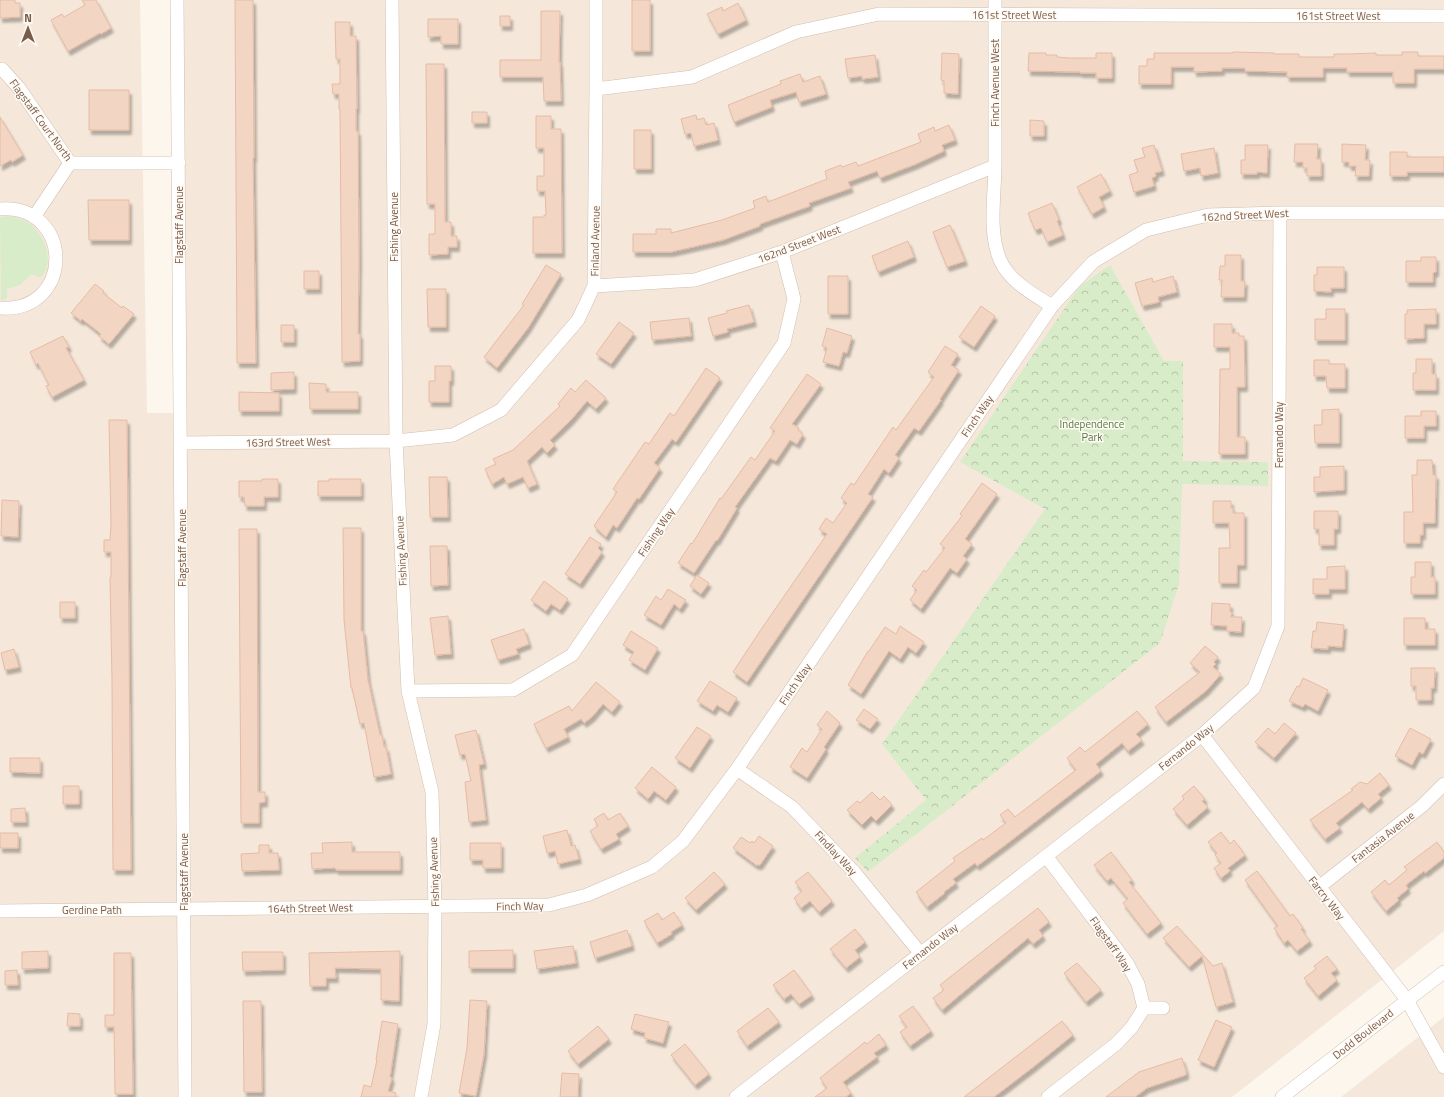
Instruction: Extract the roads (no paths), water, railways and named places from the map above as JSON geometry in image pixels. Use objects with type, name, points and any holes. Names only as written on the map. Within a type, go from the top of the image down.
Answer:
[{"type":"street","name":"Flagstaff Avenue","points":[[177,0],[185,1097]]},
{"type":"street","name":"Fishing Avenue","points":[[392,0],[396,441],[408,691],[432,792],[436,907],[434,1024],[421,1097]]},
{"type":"street","name":"Finland Avenue","points":[[396,441],[453,435],[502,410],[578,320],[594,286],[596,0]]},
{"type":"street","name":"Finch Avenue West","points":[[995,0],[995,166],[993,229],[996,246],[1001,261],[1009,274],[1021,286],[1052,306]]},
{"type":"street","name":"161st Street West","points":[[596,89],[692,78],[796,32],[879,14],[1444,16]]},
{"type":"street","name":"Flagstaff Court North","points":[[2,69],[20,88],[70,163],[179,163]]},
{"type":"street","points":[[34,217],[70,163]]},
{"type":"street","name":"162nd Street West","points":[[594,286],[695,280],[782,252],[995,166]]},
{"type":"street","points":[[0,209],[22,211],[34,217],[47,230],[55,247],[57,259],[55,272],[43,293],[22,307],[9,309],[0,308]]},
{"type":"street","name":"Fernando Way","points":[[736,1097],[1202,735],[1254,688],[1278,626],[1280,213]]},
{"type":"street","name":"162nd Street West","points":[[1052,306],[1093,262],[1146,230],[1208,214],[1444,213]]},
{"type":"street","name":"Fishing Way","points":[[408,691],[513,690],[572,655],[784,343],[794,299],[782,252]]},
{"type":"street","name":"Finch Way","points":[[436,907],[549,906],[587,895],[652,867],[683,842],[737,769],[1052,306]]},
{"type":"street","name":"163rd Street West","points":[[181,444],[396,441]]},
{"type":"street","name":"Farcry Way","points":[[1202,735],[1407,1000],[1444,1067]]},
{"type":"street","name":"Findlay Way","points":[[737,769],[792,807],[855,873],[921,954]]},
{"type":"street","name":"Fantasia Avenue","points":[[1319,887],[1422,806],[1444,784]]},
{"type":"street","name":"Flagstaff Way","points":[[1046,856],[1128,963],[1138,984],[1144,1008]]},
{"type":"street","name":"164th Street West","points":[[184,909],[436,907]]},
{"type":"street","name":"Gerdine Path","points":[[0,911],[184,909]]},
{"type":"street","name":"Dodd Boulevard","points":[[1282,1097],[1444,972]]},
{"type":"street","points":[[1048,1097],[1116,1044],[1132,1027],[1144,1008],[1163,1008]]},
{"type":"park label","name":"Independence Park","points":[[1092,430]]}]
